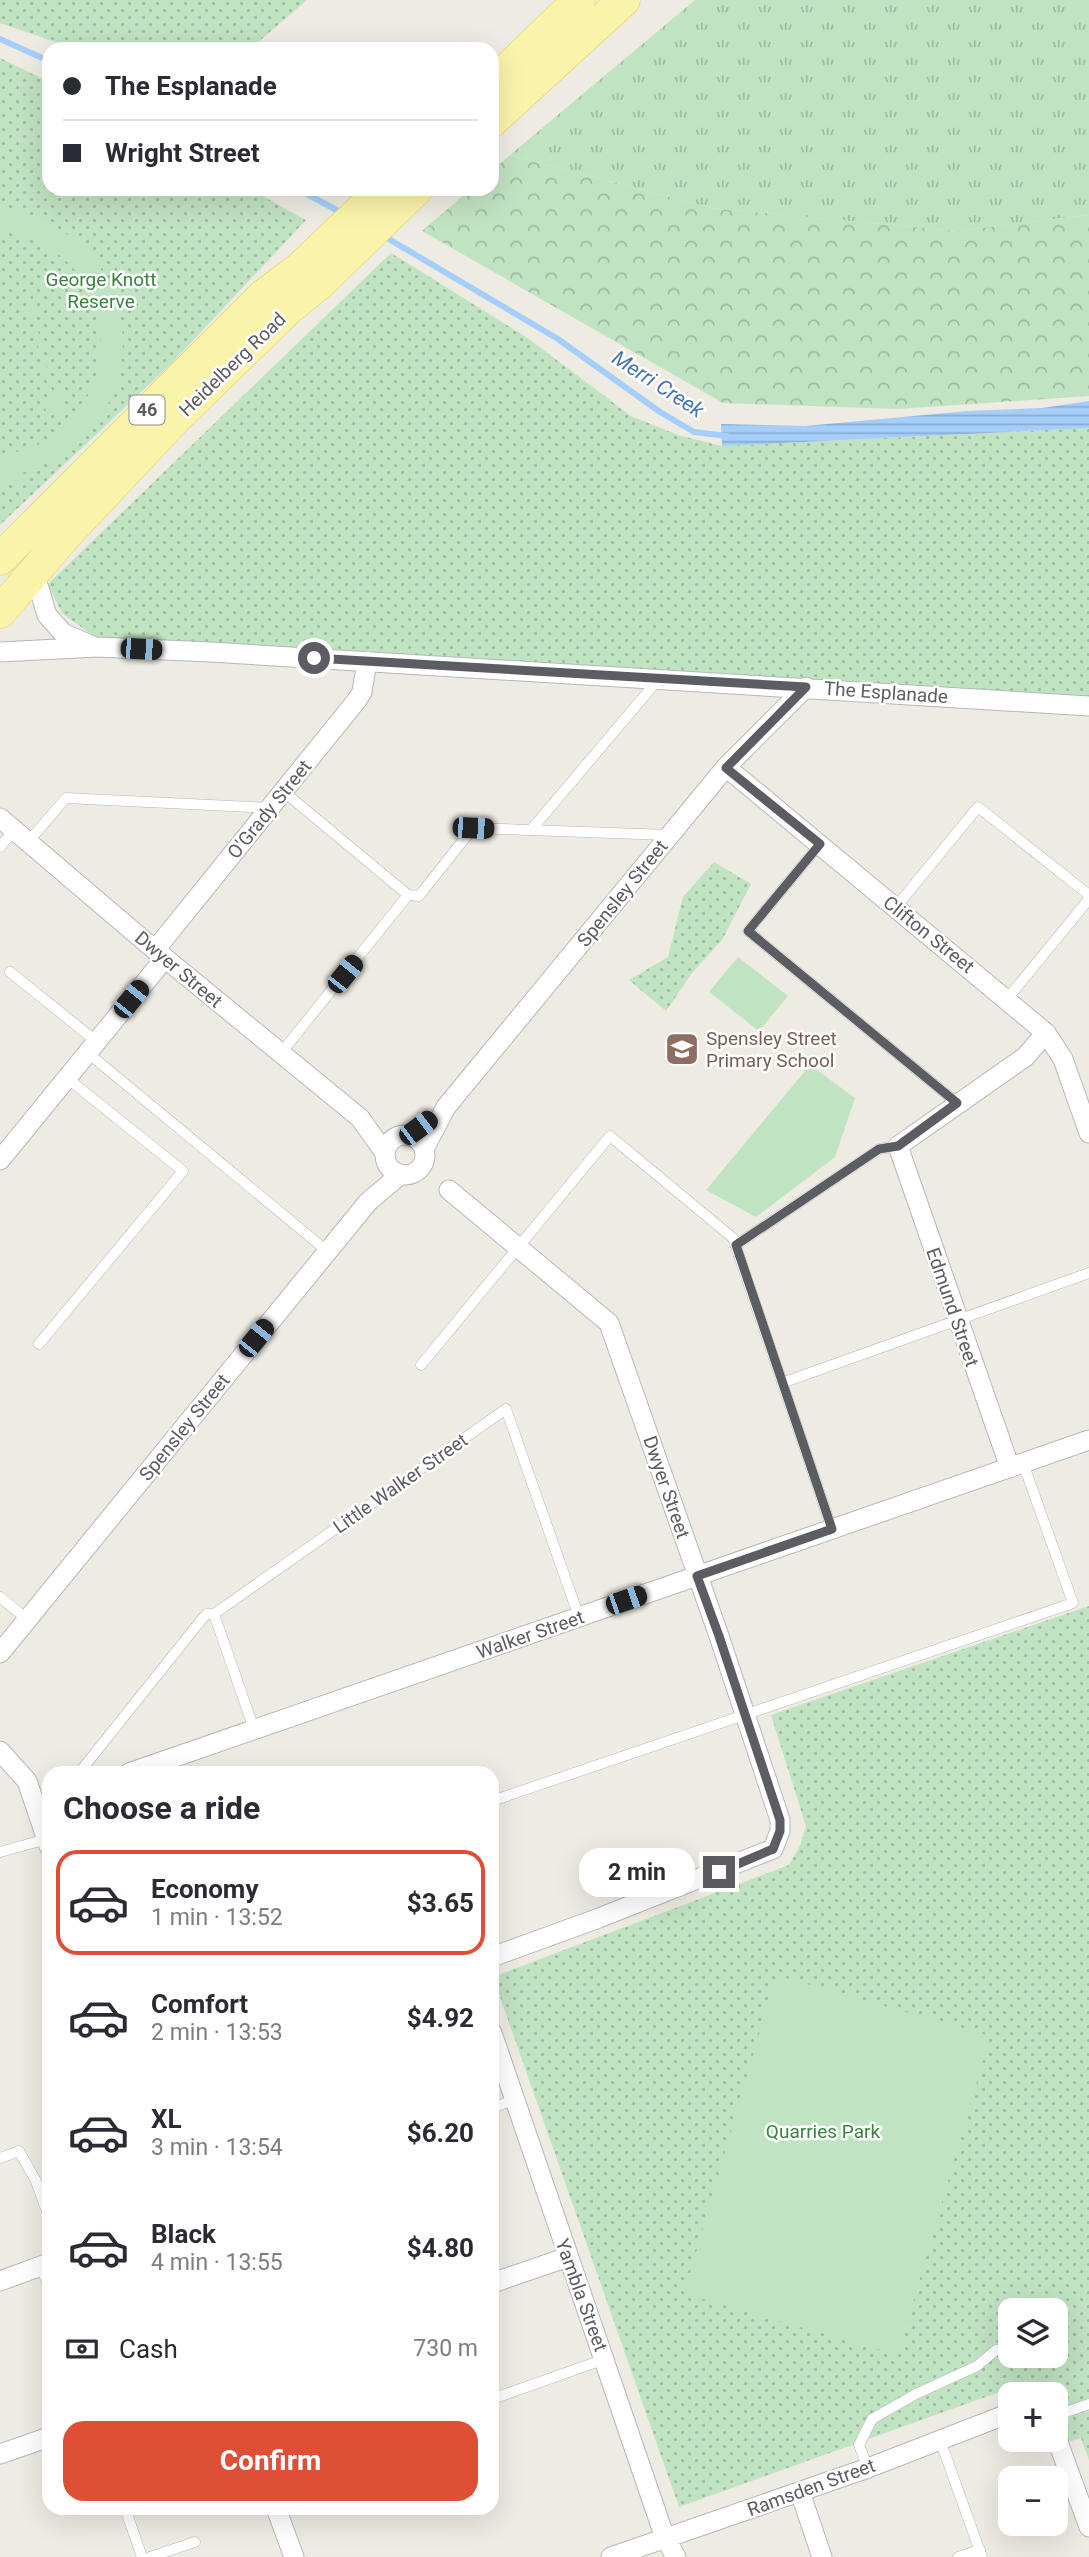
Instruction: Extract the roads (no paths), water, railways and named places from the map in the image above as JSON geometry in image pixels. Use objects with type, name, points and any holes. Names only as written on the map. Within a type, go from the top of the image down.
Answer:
[{"type":"main road","points":[[499,77],[579,0]]},
{"type":"main road","points":[[499,115],[624,0]]},
{"type":"main road","name":"Heidelberg Road","points":[[0,612],[175,419],[288,309],[310,275],[377,196]]},
{"type":"main road","name":"Heidelberg Road","points":[[0,559],[263,296],[310,275],[408,196]]},
{"type":"street","name":"The Esplanade","points":[[34,572],[47,615],[63,633],[96,647]]},
{"type":"street","name":"The Esplanade","points":[[0,652],[96,647],[806,687],[1089,706]]},
{"type":"street","name":"O'Grady Street","points":[[0,1160],[92,1047],[270,808],[362,692],[367,661]]},
{"type":"street","name":"Spensley Street","points":[[411,1140],[446,1107],[726,768],[806,687]]},
{"type":"street","name":"Clifton Street","points":[[726,768],[1046,1033],[1063,1059],[1089,1133]]},
{"type":"street","name":"Dwyer Street","points":[[14,830],[360,1118],[391,1163]]},
{"type":"street","points":[[898,1146],[1025,1057],[1046,1033]]},
{"type":"street","name":"Dwyer Street","points":[[360,1118],[411,1140]]},
{"type":"street","points":[[391,1140],[411,1140],[425,1156],[419,1168],[407,1174],[391,1163],[391,1140]]},
{"type":"street","name":"Edmund Street","points":[[898,1146],[958,1321],[1016,1465]]},
{"type":"street","name":"Spensley Street","points":[[0,1653],[368,1202],[391,1163]]},
{"type":"street","name":"Dwyer Street","points":[[449,1190],[609,1323],[780,1820],[780,1831],[773,1849],[499,1954]]},
{"type":"street","name":"Walker Street","points":[[149,1766],[1089,1440]]},
{"type":"street","points":[[0,1751],[27,1781],[42,1803]]},
{"type":"street","name":"Yambla Street","points":[[499,2052],[665,2538],[676,2557]]},
{"type":"street","points":[[499,2281],[568,2257]]},
{"type":"street","points":[[0,2281],[42,2265]]},
{"type":"street","name":"Ramsden Street","points":[[611,2557],[868,2468],[998,2418]]},
{"type":"street","points":[[0,2454],[42,2439]]},
{"type":"street","points":[[1062,2452],[1089,2527]]},
{"type":"street","points":[[800,2492],[822,2557]]},
{"type":"street","points":[[279,2515],[294,2557]]},
{"type":"lane","points":[[531,830],[659,679]]},
{"type":"lane","points":[[283,791],[408,895],[419,896],[473,828],[670,835]]},
{"type":"lane","points":[[0,847],[14,830],[66,798],[270,808]]},
{"type":"lane","points":[[896,907],[978,807],[1089,897],[1007,999]]},
{"type":"lane","points":[[820,844],[748,931],[957,1103]]},
{"type":"lane","points":[[281,1053],[408,895]]},
{"type":"lane","points":[[10,972],[92,1047],[327,1251]]},
{"type":"lane","points":[[39,1344],[183,1171],[67,1078]]},
{"type":"lane","points":[[421,1365],[610,1136],[733,1238],[832,1529]]},
{"type":"lane","points":[[736,1245],[879,1149],[898,1146]]},
{"type":"lane","points":[[782,1383],[1089,1273]]},
{"type":"lane","name":"Little Walker Street","points":[[214,1614],[506,1409],[579,1617]]},
{"type":"lane","points":[[499,1799],[1073,1603],[1016,1465]]},
{"type":"lane","points":[[0,1597],[27,1619]]},
{"type":"lane","points":[[85,1766],[207,1614],[214,1614],[254,1729]]},
{"type":"lane","points":[[0,1852],[42,1844]]},
{"type":"lane","points":[[499,2105],[516,2099]]},
{"type":"lane","points":[[0,2158],[19,2151],[42,2198]]},
{"type":"lane","points":[[868,2468],[859,2445],[872,2419],[916,2394],[977,2366],[996,2350]]},
{"type":"lane","points":[[499,2397],[605,2359]]},
{"type":"lane","points":[[1068,2411],[1089,2404]]},
{"type":"lane","points":[[940,2440],[981,2553],[958,2557]]},
{"type":"lane","points":[[127,2515],[142,2557]]},
{"type":"lane","points":[[150,2557],[194,2542]]},
{"type":"water","points":[[1089,401],[1089,428],[722,446],[721,424],[805,426],[968,411],[1042,408]]},
{"type":"waterway","name":"Merri Creek","points":[[0,39],[42,58]]},
{"type":"waterway","name":"Merri Creek","points":[[311,196],[342,213]]},
{"type":"waterway","name":"Merri Creek","points":[[382,235],[558,339],[660,412],[694,432],[727,436]]},
{"type":"place","name":"Spensley Street Primary School","points":[[682,1049]]},
{"type":"park label","name":"George Knott Reserve","points":[[101,290]]},
{"type":"park label","name":"Quarries Park","points":[[823,2131]]}]
